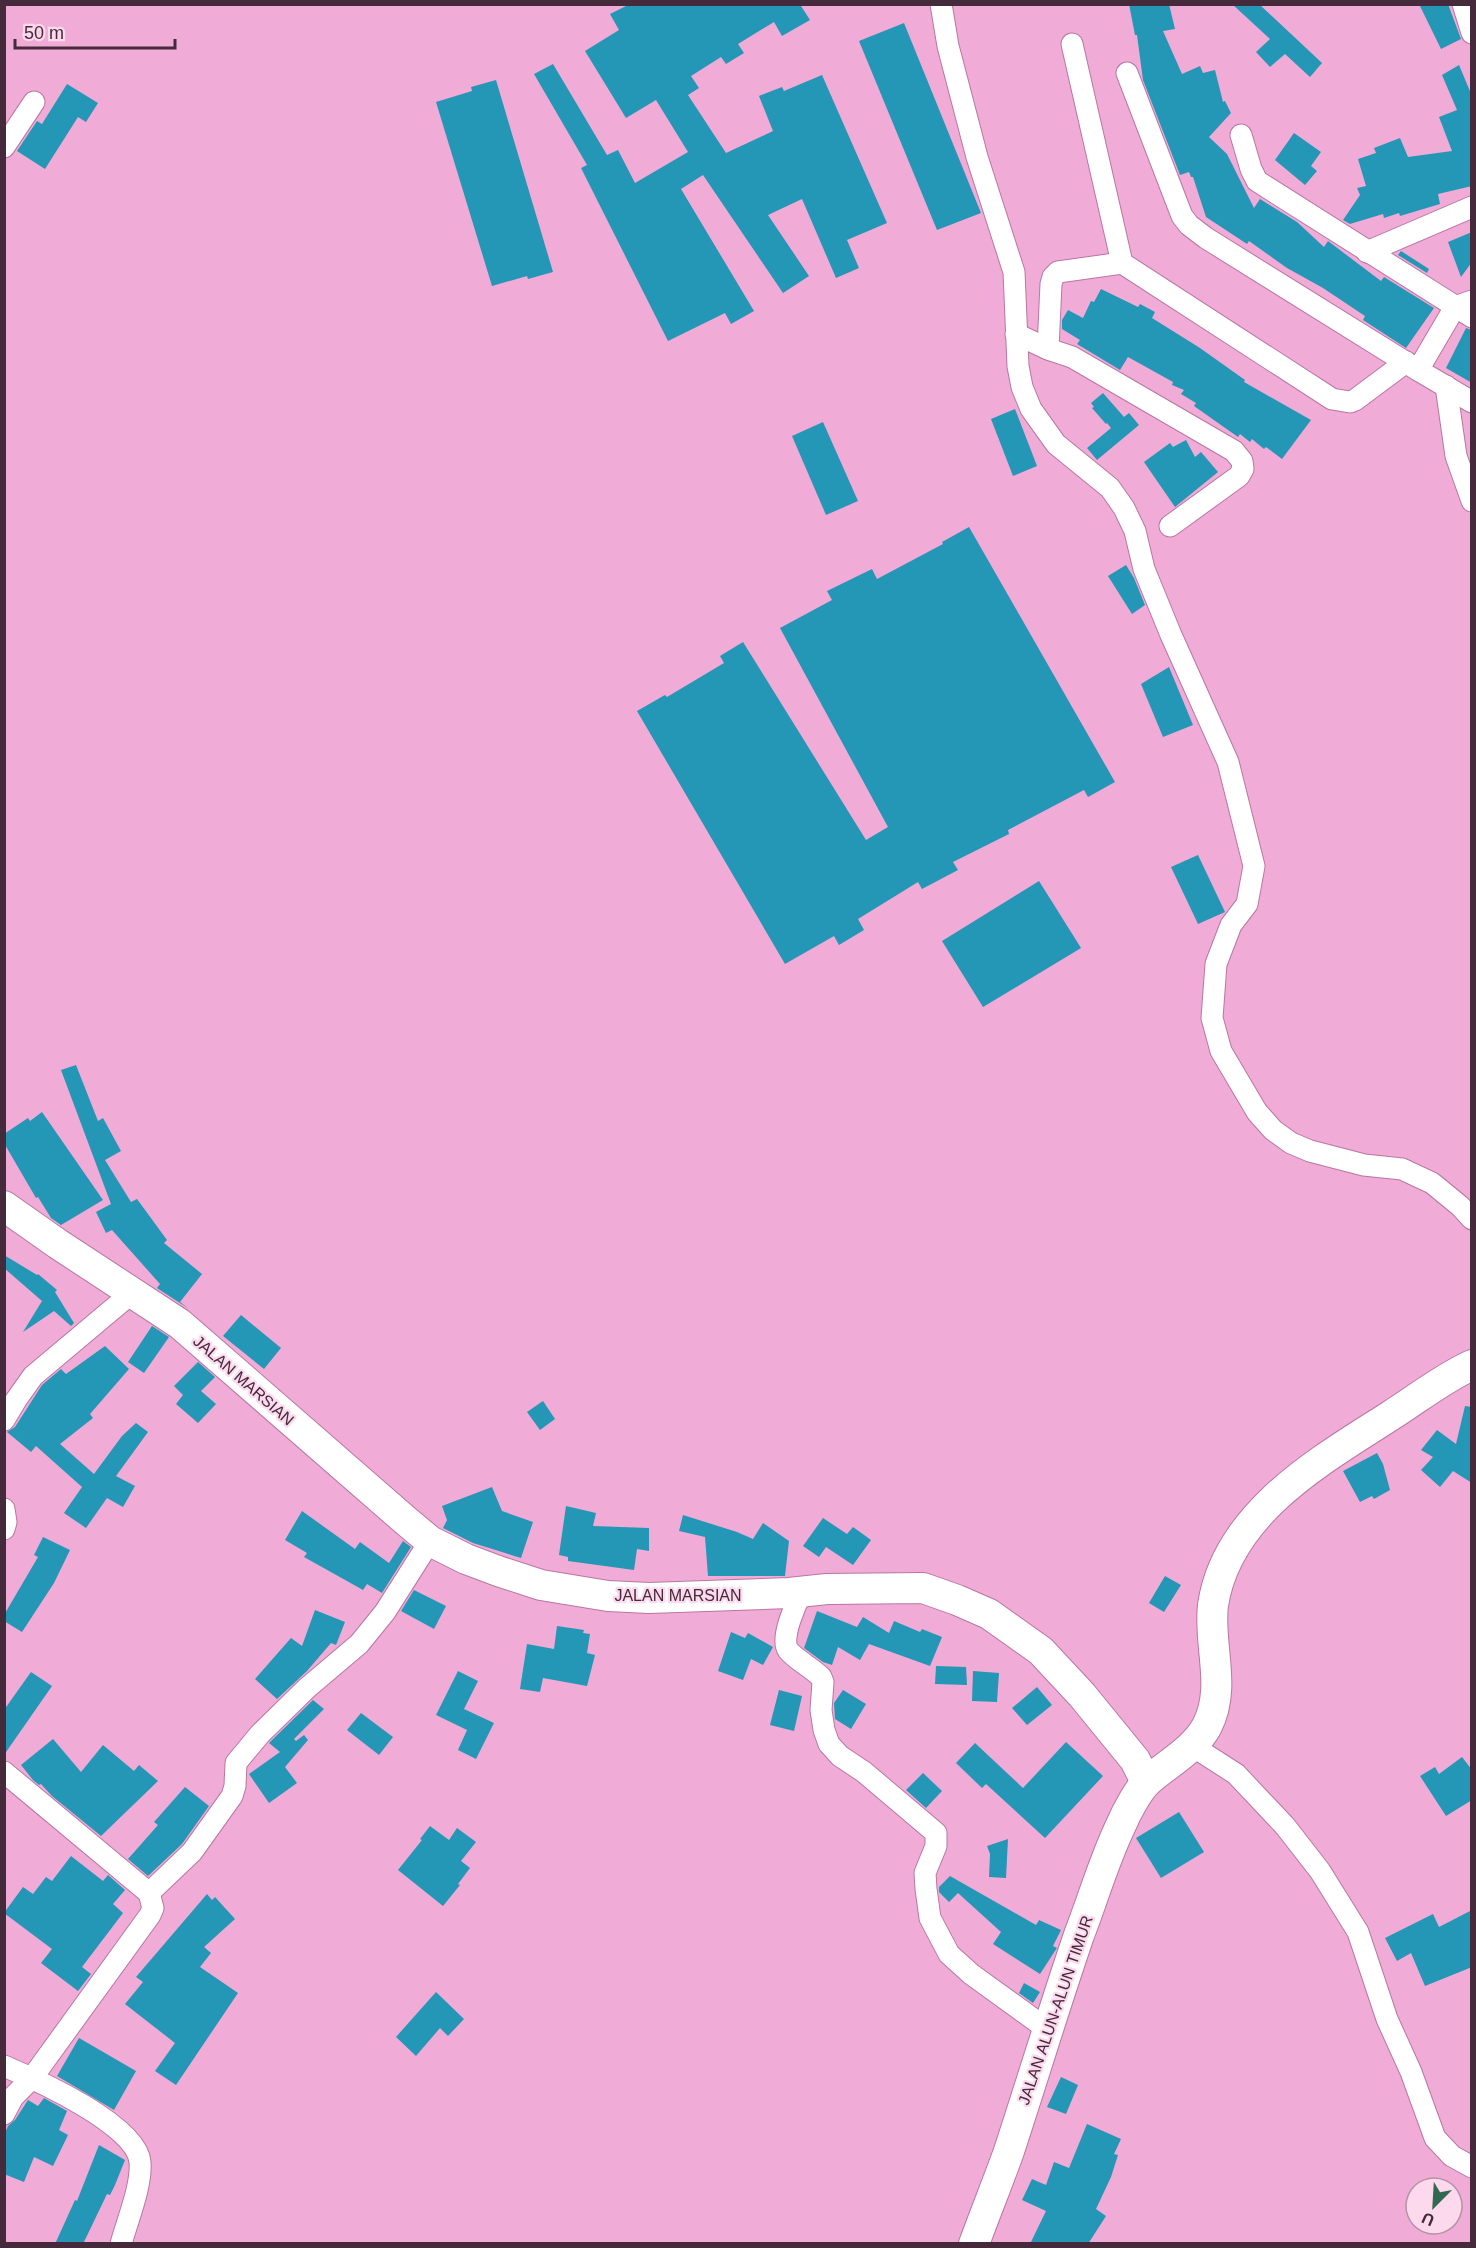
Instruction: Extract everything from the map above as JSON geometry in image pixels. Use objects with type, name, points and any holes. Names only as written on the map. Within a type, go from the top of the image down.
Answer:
[{"type":"street","points":[[941,4],[948,46],[977,157],[1014,272],[1016,334],[1022,387],[1031,409],[1056,444],[1110,488],[1124,508],[1135,531],[1144,569],[1171,635],[1228,762],[1254,866],[1247,904],[1231,925],[1216,964],[1212,1018],[1221,1051],[1257,1112],[1273,1130],[1291,1143],[1310,1151],[1364,1165],[1402,1168],[1432,1183],[1472,1219]]},
{"type":"street","points":[[1463,4],[1472,33]]},
{"type":"street","points":[[1072,44],[1122,263]]},
{"type":"street","points":[[1127,73],[1182,216],[1189,225],[1206,238],[1472,402]]},
{"type":"street","points":[[4,147],[34,102]]},
{"type":"street","points":[[1048,349],[1050,284],[1053,277],[1058,272],[1122,263],[1332,399],[1350,402],[1412,366],[1466,308],[1367,252],[1257,182],[1241,135]]},
{"type":"street","points":[[1367,252],[1472,207]]},
{"type":"street","points":[[1016,334],[1072,357],[1234,451],[1242,461],[1244,469],[1239,476],[1170,526]]},
{"type":"street","points":[[1446,386],[1456,456],[1471,495]]},
{"type":"street","name":"JALAN MARSIAN","points":[[4,1206],[180,1324],[363,1485],[430,1540],[466,1559],[541,1585],[608,1596],[649,1598],[827,1589],[923,1588],[989,1614],[1041,1651],[1082,1695],[1135,1760],[1146,1782]]},
{"type":"street","points":[[4,1420],[33,1376],[133,1292]]},
{"type":"street","name":"JALAN ALUN-ALUN TIMUR","points":[[974,2244],[1007,2154],[1047,2029],[1121,1825],[1146,1782],[1191,1744],[1206,1728],[1214,1708],[1217,1676],[1212,1626],[1214,1603],[1222,1573],[1236,1545],[1253,1520],[1299,1478],[1469,1368]]},
{"type":"street","points":[[4,1509],[6,1522],[4,1529]]},
{"type":"street","points":[[149,1893],[192,1852],[232,1796],[235,1786],[236,1762],[260,1734],[307,1688],[359,1644],[385,1612],[430,1540]]},
{"type":"street","points":[[802,1592],[796,1603],[786,1641],[788,1649],[821,1677],[823,1720],[829,1744],[840,1756],[864,1772],[936,1833],[936,1846],[925,1873],[926,1889],[930,1918],[949,1954],[971,1974],[1047,2029]]},
{"type":"street","points":[[1191,1744],[1236,1774],[1285,1826],[1320,1871],[1358,1932],[1387,2019],[1411,2072],[1435,2138],[1452,2156],[1472,2167]]},
{"type":"street","points":[[4,1772],[149,1893],[153,1908],[32,2078],[14,2097],[4,2114]]},
{"type":"street","points":[[4,2066],[58,2091],[113,2125],[135,2146],[139,2153],[140,2171],[121,2244]]},
{"type":"building","points":[[630,4],[803,4],[801,6],[810,20],[782,36],[774,22],[738,44],[744,53],[726,64],[721,57],[691,76],[699,88],[688,95],[726,153],[773,131],[759,96],[782,87],[784,91],[822,75],[887,223],[847,240],[859,268],[836,278],[802,199],[768,215],[809,276],[783,293],[703,175],[681,189],[754,311],[731,324],[725,313],[668,341],[581,168],[587,165],[534,74],[553,64],[607,155],[618,150],[635,183],[688,152],[656,100],[626,118],[585,51],[619,30],[610,14]]},
{"type":"building","points":[[1129,4],[1169,4],[1175,29],[1163,31],[1182,74],[1200,66],[1203,73],[1215,70],[1223,102],[1225,101],[1231,113],[1209,137],[1227,154],[1254,208],[1260,199],[1297,222],[1324,247],[1328,241],[1381,281],[1384,277],[1434,308],[1406,348],[1363,320],[1365,316],[1323,288],[1287,268],[1249,241],[1247,244],[1206,217],[1193,177],[1189,172],[1180,175],[1143,80],[1137,35],[1135,35]]},
{"type":"building","points":[[1232,4],[1259,4],[1322,63],[1310,77],[1285,54],[1270,67],[1256,52],[1270,39]]},
{"type":"building","points":[[1419,4],[1448,4],[1461,39],[1441,49]]},
{"type":"building","points":[[904,23],[981,213],[937,230],[859,41]]},
{"type":"building","points":[[1459,65],[1472,96],[1472,186],[1438,194],[1440,204],[1400,216],[1399,213],[1384,218],[1383,214],[1350,224],[1343,220],[1360,195],[1357,188],[1366,186],[1358,159],[1376,153],[1374,148],[1400,138],[1408,157],[1452,151],[1439,117],[1457,110],[1442,75]]},
{"type":"building","points":[[496,80],[553,272],[528,279],[527,276],[492,286],[436,102],[472,91],[471,87]]},
{"type":"building","points":[[67,84],[98,103],[86,122],[78,117],[45,169],[17,151],[37,121],[42,124]]},
{"type":"building","points":[[1294,133],[1321,152],[1311,166],[1317,171],[1305,185],[1275,160]]},
{"type":"building","points":[[1472,232],[1472,262],[1461,277],[1448,242]]},
{"type":"building","points":[[1401,251],[1429,269],[1427,273],[1398,255]]},
{"type":"building","points":[[1101,289],[1138,307],[1140,304],[1155,312],[1152,318],[1200,348],[1245,380],[1244,382],[1311,420],[1282,459],[1252,439],[1250,442],[1240,434],[1238,437],[1194,406],[1196,403],[1181,394],[1184,390],[1172,385],[1173,382],[1128,357],[1120,370],[1077,344],[1080,340],[1062,329],[1062,320],[1068,310],[1083,318],[1091,301],[1094,302]]},
{"type":"building","points":[[1466,328],[1472,330],[1472,383],[1446,368]]},
{"type":"building","points":[[1103,393],[1124,417],[1129,413],[1139,425],[1097,460],[1087,448],[1111,428],[1092,408],[1094,407],[1091,403]]},
{"type":"building","points":[[1015,409],[1037,466],[1013,476],[991,419]]},
{"type":"building","points":[[823,422],[858,501],[826,515],[792,436]]},
{"type":"building","points":[[1186,440],[1195,457],[1201,452],[1218,472],[1175,507],[1144,462],[1170,443],[1173,447]]},
{"type":"building","points":[[969,527],[1115,782],[1088,797],[1084,790],[1008,830],[1009,834],[953,862],[958,870],[922,889],[918,882],[858,919],[864,930],[839,945],[834,936],[785,964],[637,711],[665,695],[667,697],[724,663],[720,656],[743,642],[866,840],[888,827],[780,628],[832,600],[827,591],[872,569],[877,579],[943,544],[942,542]]},
{"type":"building","points":[[1126,565],[1145,605],[1132,614],[1108,576]]},
{"type":"building","points":[[1169,667],[1193,725],[1163,737],[1141,684]]},
{"type":"building","points":[[1198,855],[1225,912],[1198,924],[1171,867]]},
{"type":"building","points":[[1039,881],[1081,948],[983,1007],[942,941]]},
{"type":"building","points":[[76,1065],[98,1121],[103,1118],[121,1151],[105,1160],[131,1202],[137,1199],[167,1240],[164,1243],[202,1274],[180,1302],[189,1309],[157,1288],[160,1284],[112,1230],[106,1233],[96,1212],[111,1204],[61,1070]]},
{"type":"building","points":[[42,1112],[103,1200],[61,1225],[51,1218],[38,1197],[36,1198],[4,1143],[4,1134],[28,1118],[30,1121]]},
{"type":"building","points":[[4,1255],[38,1274],[57,1290],[55,1292],[74,1323],[71,1326],[54,1311],[23,1332],[42,1301],[4,1268]]},
{"type":"building","points":[[241,1315],[281,1348],[264,1369],[223,1336]]},
{"type":"building","points":[[152,1326],[169,1337],[144,1373],[128,1362]]},
{"type":"building","points":[[105,1346],[129,1369],[90,1414],[93,1418],[60,1444],[94,1474],[122,1436],[136,1423],[148,1432],[116,1476],[135,1486],[123,1507],[107,1498],[86,1528],[64,1513],[82,1487],[36,1446],[31,1452],[7,1432],[15,1427],[42,1385],[61,1369],[66,1374]]},
{"type":"building","points":[[198,1362],[215,1377],[201,1391],[216,1404],[198,1423],[176,1404],[183,1395],[174,1386]]},
{"type":"building","points":[[543,1401],[555,1419],[540,1430],[527,1412]]},
{"type":"building","points":[[1465,1406],[1472,1407],[1472,1483],[1453,1471],[1440,1487],[1421,1470],[1433,1457],[1421,1450],[1437,1430],[1456,1444]]},
{"type":"building","points":[[1377,1453],[1383,1464],[1390,1490],[1374,1499],[1372,1496],[1360,1502],[1343,1471]]},
{"type":"building","points":[[492,1487],[502,1511],[533,1522],[521,1558],[473,1543],[443,1528],[447,1520],[442,1506]]},
{"type":"building","points":[[566,1506],[596,1513],[593,1526],[649,1528],[649,1551],[637,1549],[634,1570],[568,1561],[568,1557],[559,1555]]},
{"type":"building","points":[[302,1511],[355,1549],[360,1542],[389,1563],[403,1541],[411,1547],[382,1593],[367,1584],[363,1590],[304,1557],[307,1553],[285,1540]]},
{"type":"building","points":[[683,1515],[753,1539],[763,1523],[789,1541],[785,1576],[708,1576],[705,1537],[679,1531]]},
{"type":"building","points":[[823,1518],[847,1534],[853,1527],[871,1540],[853,1565],[826,1547],[819,1557],[803,1546]]},
{"type":"building","points":[[43,1537],[70,1550],[54,1583],[22,1632],[4,1621],[4,1615],[38,1557],[34,1555]]},
{"type":"building","points":[[1165,1576],[1181,1585],[1164,1612],[1149,1603]]},
{"type":"building","points":[[414,1590],[446,1606],[434,1629],[401,1611]]},
{"type":"building","points":[[315,1610],[345,1622],[336,1645],[331,1643],[307,1671],[277,1699],[255,1679],[291,1638],[302,1646]]},
{"type":"building","points":[[817,1611],[857,1627],[863,1617],[889,1633],[894,1621],[920,1632],[922,1629],[942,1637],[930,1666],[869,1644],[860,1660],[838,1647],[832,1665],[823,1662],[804,1648]]},
{"type":"building","points":[[557,1626],[584,1630],[583,1633],[590,1634],[587,1653],[595,1655],[587,1686],[543,1678],[540,1692],[520,1689],[527,1644],[554,1649]]},
{"type":"building","points":[[731,1632],[745,1638],[748,1633],[773,1647],[763,1665],[751,1659],[743,1680],[718,1671]]},
{"type":"building","points":[[936,1666],[966,1667],[967,1685],[935,1684]]},
{"type":"building","points":[[458,1671],[478,1681],[464,1709],[494,1723],[476,1759],[458,1750],[467,1730],[436,1715]]},
{"type":"building","points":[[973,1671],[999,1673],[997,1702],[972,1701]]},
{"type":"building","points":[[31,1672],[52,1686],[4,1755],[4,1710]]},
{"type":"building","points":[[1037,1687],[1052,1705],[1027,1725],[1012,1708]]},
{"type":"building","points":[[779,1690],[802,1696],[794,1731],[770,1725]]},
{"type":"building","points":[[843,1690],[866,1704],[851,1729],[835,1719],[834,1703]]},
{"type":"building","points":[[313,1700],[324,1709],[294,1739],[296,1741],[304,1735],[308,1740],[285,1767],[297,1783],[269,1803],[249,1774],[280,1752],[269,1743]]},
{"type":"building","points":[[361,1713],[393,1737],[379,1755],[347,1730]]},
{"type":"building","points":[[53,1739],[81,1772],[103,1745],[134,1771],[139,1765],[158,1781],[101,1836],[52,1796],[41,1784],[33,1780],[21,1765]]},
{"type":"building","points":[[1066,1742],[1103,1776],[1045,1838],[986,1784],[982,1788],[956,1763],[975,1743],[1023,1788]]},
{"type":"building","points":[[1462,1757],[1472,1770],[1472,1800],[1446,1816],[1420,1776],[1435,1767],[1439,1774]]},
{"type":"building","points":[[923,1773],[942,1791],[926,1808],[906,1790]]},
{"type":"building","points":[[185,1787],[209,1806],[182,1844],[148,1876],[128,1859],[158,1825],[154,1822]]},
{"type":"building","points":[[1179,1812],[1204,1852],[1161,1878],[1136,1838]]},
{"type":"building","points":[[430,1826],[449,1840],[457,1828],[476,1842],[461,1861],[470,1868],[443,1906],[398,1870]]},
{"type":"building","points":[[1008,1839],[1006,1878],[989,1877],[990,1854],[987,1846]]},
{"type":"building","points":[[71,1856],[103,1881],[108,1875],[125,1890],[113,1904],[123,1913],[82,1967],[91,1974],[78,1991],[41,1963],[52,1949],[4,1913],[23,1887],[33,1894],[46,1877],[52,1881]]},
{"type":"building","points":[[950,1876],[1036,1925],[1039,1920],[1061,1930],[1053,1946],[1057,1948],[1040,1974],[993,1944],[1001,1932],[958,1893],[949,1902],[939,1892],[939,1887]]},
{"type":"building","points":[[207,1894],[212,1900],[215,1897],[235,1919],[204,1947],[211,1953],[200,1967],[238,1993],[176,2085],[155,2071],[175,2043],[125,2004],[143,1982],[136,1977]]},
{"type":"building","points":[[1472,1910],[1472,1967],[1425,1986],[1411,1953],[1397,1961],[1385,1938],[1433,1914],[1439,1927]]},
{"type":"building","points":[[1024,1983],[1040,1992],[1033,2003],[1019,1993]]},
{"type":"building","points":[[436,1992],[464,2019],[448,2036],[440,2028],[416,2056],[396,2037]]},
{"type":"building","points":[[79,2038],[136,2071],[114,2110],[57,2076]]},
{"type":"building","points":[[1061,2077],[1078,2085],[1066,2114],[1047,2107]]},
{"type":"building","points":[[44,2098],[67,2111],[59,2130],[68,2135],[53,2166],[34,2157],[24,2182],[4,2174],[4,2135],[28,2100],[38,2106]]},
{"type":"building","points":[[1087,2124],[1121,2139],[1114,2154],[1118,2155],[1111,2177],[1096,2209],[1106,2216],[1088,2244],[1030,2244],[1046,2211],[1022,2200],[1032,2179],[1046,2185],[1054,2162],[1069,2168]]},
{"type":"building","points":[[99,2145],[125,2160],[115,2185],[110,2195],[107,2194],[83,2244],[55,2244],[75,2200],[77,2201]]}]
